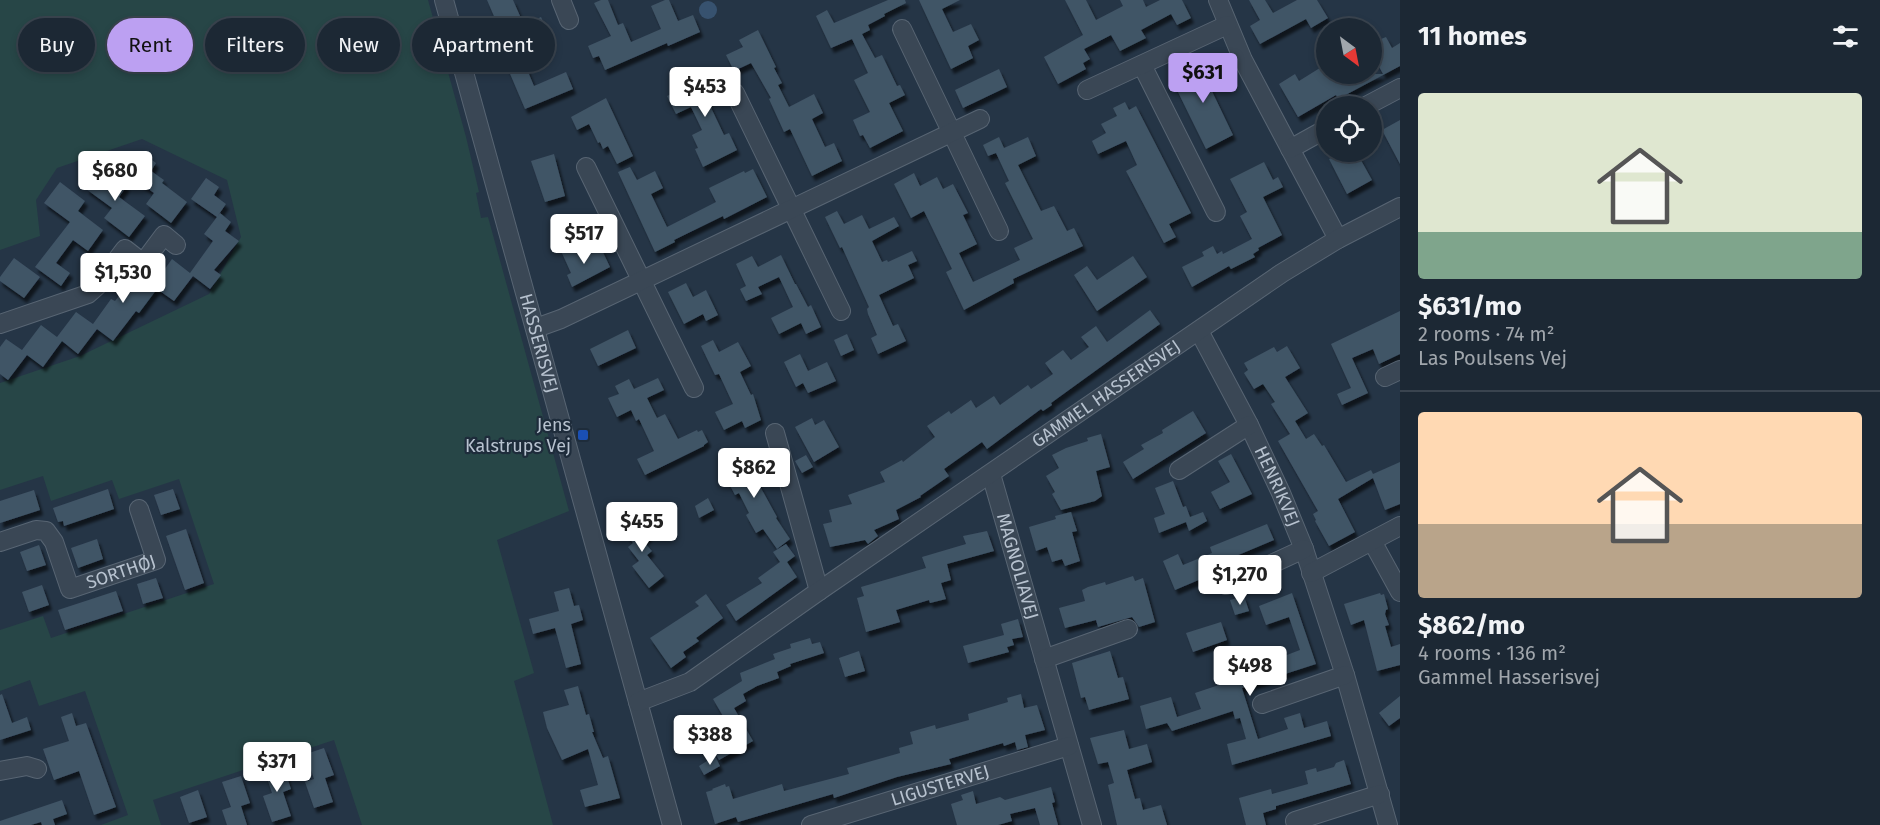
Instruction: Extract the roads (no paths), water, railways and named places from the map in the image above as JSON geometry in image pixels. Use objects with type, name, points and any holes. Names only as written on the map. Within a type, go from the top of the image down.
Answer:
[{"type":"street","name":"HASSERISVEJ","points":[[444,0],[672,825]]},
{"type":"street","points":[[561,0],[569,20]]},
{"type":"street","points":[[1218,0],[1243,60],[1338,239]]},
{"type":"street","points":[[1087,90],[1227,25]]},
{"type":"street","points":[[902,29],[999,231]]},
{"type":"street","points":[[1142,65],[1216,212]]},
{"type":"street","points":[[1382,98],[1400,88]]},
{"type":"street","points":[[735,93],[841,310]]},
{"type":"street","points":[[536,328],[561,319],[980,119]]},
{"type":"street","points":[[1290,149],[1316,135]]},
{"type":"street","points":[[586,167],[694,388]]},
{"type":"street","name":"GAMMEL HASSERISVEJ","points":[[638,702],[690,681],[1282,273],[1338,239],[1400,207]]},
{"type":"street","points":[[0,324],[87,294],[97,286],[125,249],[143,263],[164,235],[176,244]]},
{"type":"street","name":"HENRIKVEJ","points":[[1199,331],[1249,425],[1304,549],[1345,675],[1388,825]]},
{"type":"street","name":"HENRIKVEJ","points":[[1179,470],[1249,425]]},
{"type":"street","points":[[775,433],[819,591]]},
{"type":"street","name":"MAGNOLIAVEJ","points":[[991,474],[1092,825]]},
{"type":"street","name":"SORTHØJ","points":[[0,542],[36,530],[46,531],[54,542],[70,589],[156,560],[139,509]]},
{"type":"street","points":[[1311,573],[1400,526]]},
{"type":"street","points":[[1372,541],[1400,592]]},
{"type":"street","name":"HENRIKVEJ","points":[[1226,585],[1304,549]]},
{"type":"street","points":[[1044,659],[1128,629]]},
{"type":"street","points":[[1262,704],[1345,675]]},
{"type":"street","name":"LIGUSTERVEJ","points":[[811,825],[1069,746]]},
{"type":"street","points":[[0,771],[10,767],[27,766],[37,770]]},
{"type":"street","points":[[1295,821],[1380,794]]},
{"type":"water","points":[[708,1],[714,4],[717,10],[714,16],[708,19],[702,16],[699,10],[702,4]]},
{"type":"place","name":"Jens Kalstrups Vej","points":[[583,435]]}]
